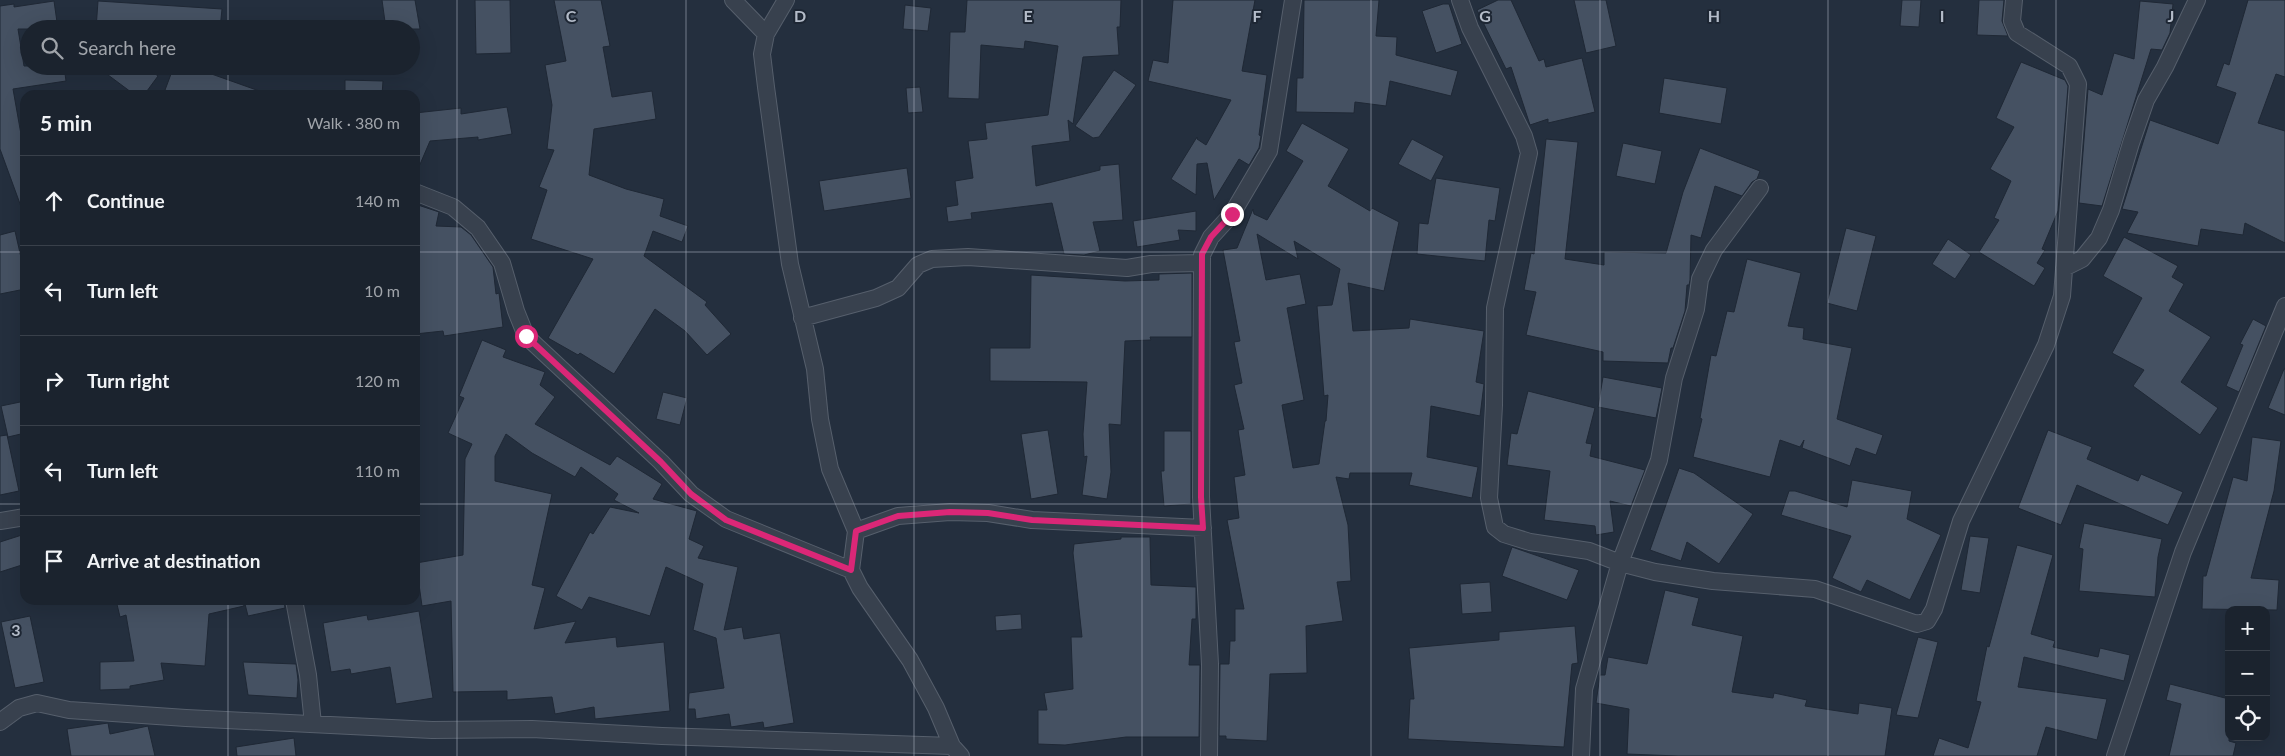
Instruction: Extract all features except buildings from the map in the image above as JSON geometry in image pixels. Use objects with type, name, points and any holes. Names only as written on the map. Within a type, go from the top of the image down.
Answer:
[{"type":"street","points":[[734,0],[766,34]]},
{"type":"street","points":[[0,722],[19,708],[37,704],[78,710],[313,724],[432,730],[532,729],[957,751],[910,660],[860,588],[851,570],[856,531],[830,469],[820,419],[814,369],[790,264],[762,54],[766,34],[786,0]]},
{"type":"street","points":[[1209,756],[1210,664],[1201,497],[1202,254],[1211,237],[1232,214],[1269,151],[1293,0]]},
{"type":"street","points":[[1460,0],[1470,28],[1524,136],[1529,153],[1495,308],[1494,405],[1489,498],[1495,527],[1504,534],[1530,542],[1589,551],[1620,563],[1655,572],[1713,582],[1815,589],[1917,624],[1926,621],[1934,609],[1961,521],[2046,345],[2062,296],[2078,84],[2069,66],[2017,33],[2012,22],[2014,0]]},
{"type":"street","points":[[2064,268],[2082,259],[2099,238],[2111,210],[2131,142],[2146,100],[2165,67],[2197,0]]},
{"type":"street","points":[[1581,756],[1584,689],[1620,563],[1659,460],[1674,378],[1696,309],[1700,279],[1714,250],[1760,188]]},
{"type":"street","points":[[420,194],[453,207],[478,228],[502,263],[516,311],[526,336],[661,462],[691,494],[726,520],[851,570]]},
{"type":"street","points":[[802,318],[876,298],[898,288],[918,265],[932,259],[968,257],[1127,268],[1151,264],[1202,263]]},
{"type":"street","points":[[2115,756],[2183,552],[2285,306]]},
{"type":"street","points":[[856,531],[898,516],[950,512],[988,513],[1032,520],[1203,528]]},
{"type":"street","points":[[0,521],[20,518]]},
{"type":"street","points":[[295,605],[308,675],[313,724]]},
{"type":"route","points":[[526,336],[551,362],[661,462],[691,494],[726,520],[851,570],[856,531],[898,516],[950,512],[988,513],[1032,520],[1203,528],[1201,497],[1202,254],[1211,237],[1232,214]]}]
